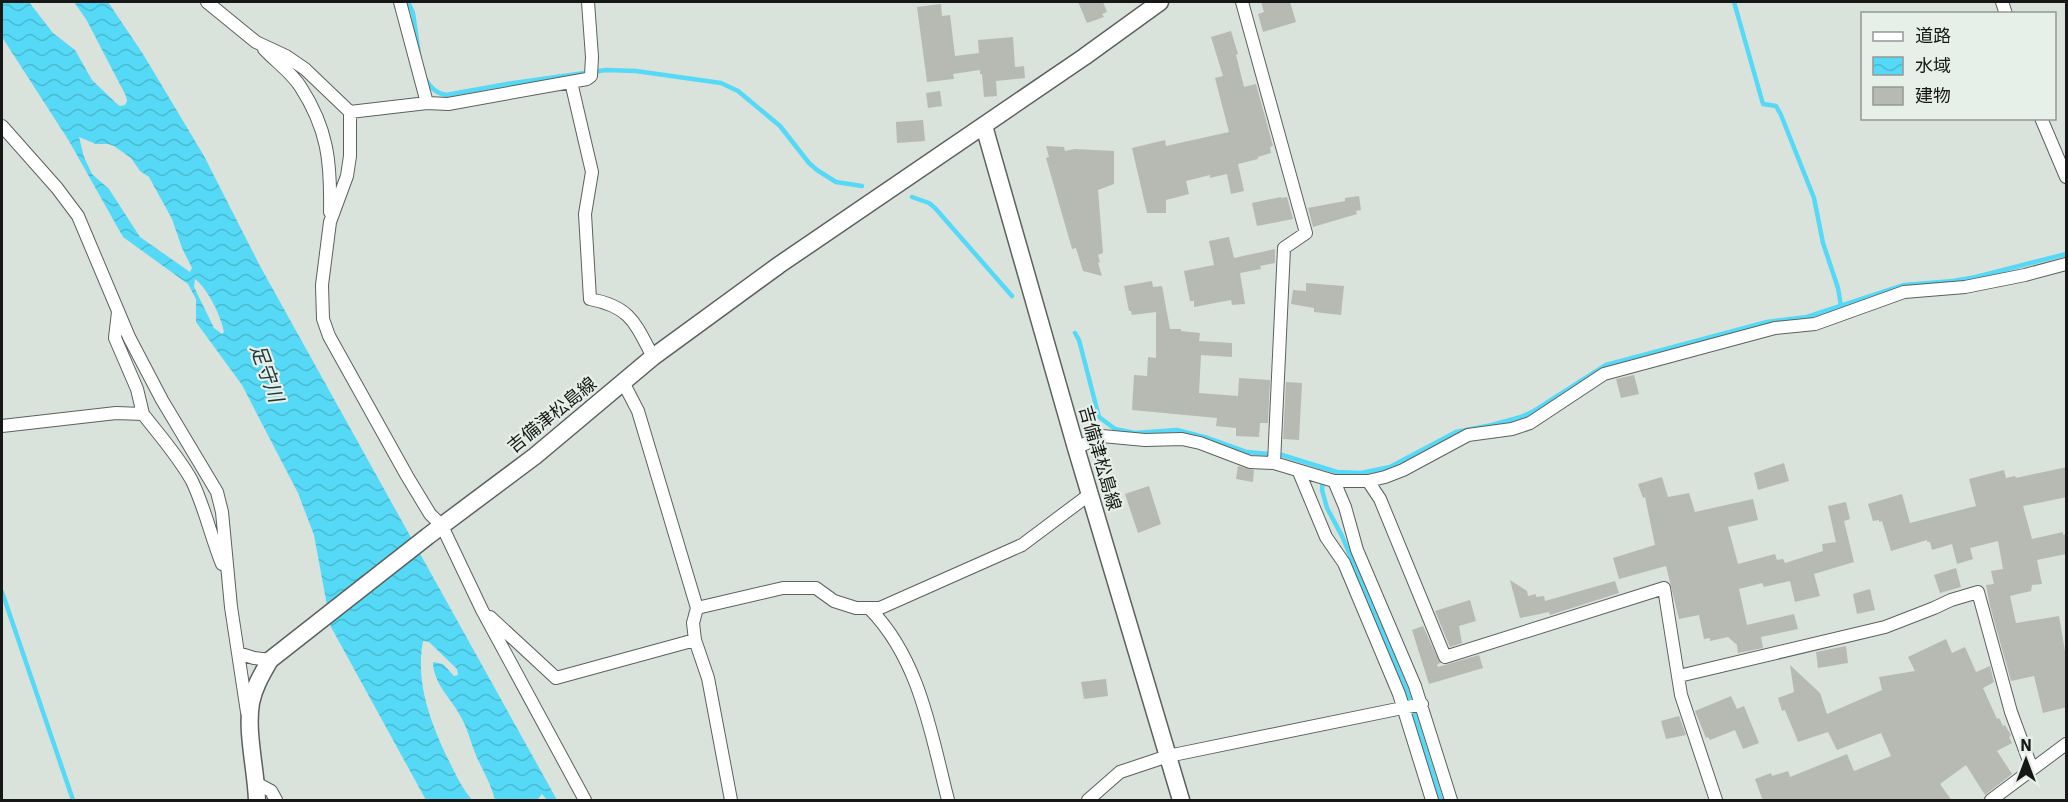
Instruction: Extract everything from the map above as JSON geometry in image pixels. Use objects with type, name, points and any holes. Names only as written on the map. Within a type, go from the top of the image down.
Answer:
[{"type":"main road","name":"吉備津松島線","points":[[256,801],[250,728],[251,704],[258,680],[270,660],[435,531],[536,456],[653,357],[779,265],[1084,57],[1160,2]]},
{"type":"main road","name":"吉備津松島線","points":[[984,126],[1076,448],[1181,801]]},
{"type":"street","points":[[207,2],[256,42],[299,84],[323,131],[331,174],[330,222],[322,285],[323,319],[326,327],[430,514],[435,531],[482,610],[585,801]]},
{"type":"street","points":[[400,2],[427,103]]},
{"type":"street","points":[[350,112],[427,103],[448,104],[587,79],[592,71],[588,2]]},
{"type":"street","points":[[1242,2],[1306,233],[1284,248],[1274,457]]},
{"type":"street","points":[[256,42],[286,56],[305,69],[350,112],[351,134],[347,176],[330,222]]},
{"type":"street","points":[[571,82],[592,172],[585,214],[590,299],[609,303],[633,319],[653,357]]},
{"type":"street","points":[[2042,120],[2067,177]]},
{"type":"street","points":[[2,126],[57,188],[78,216],[129,337],[162,400],[216,492],[222,512],[227,576],[250,728]]},
{"type":"street","points":[[1076,448],[1102,436],[1135,440],[1182,439],[1200,443],[1250,462],[1274,457],[1299,472],[1332,480],[1368,481],[1402,470],[1468,435],[1512,429],[1530,423],[1604,375],[1620,369],[1775,328],[1815,324],[1904,292],[1965,287],[2067,264]]},
{"type":"street","points":[[118,312],[115,338],[137,389],[143,414],[174,453],[191,481],[204,509],[215,547],[227,576]]},
{"type":"street","points":[[623,382],[638,411],[698,608],[693,623],[695,640],[708,678],[731,801]]},
{"type":"street","points":[[2,426],[116,413],[143,414]]},
{"type":"street","points":[[1299,472],[1326,537],[1344,562],[1403,708],[1432,801]]},
{"type":"street","points":[[1332,480],[1345,507],[1356,550],[1422,704],[1451,801]]},
{"type":"street","points":[[1368,481],[1380,500],[1445,657],[1664,588],[1682,695],[1716,801]]},
{"type":"street","points":[[698,608],[783,588],[816,588],[834,601],[856,608],[880,608],[896,603],[1022,545],[1090,494]]},
{"type":"street","points":[[1679,676],[1885,627],[1951,600],[1978,592],[2008,703],[2032,769]]},
{"type":"street","points":[[870,609],[878,617],[906,660],[916,682],[948,801]]},
{"type":"street","points":[[482,610],[556,678],[695,640]]},
{"type":"street","points":[[238,653],[270,660]]},
{"type":"street","points":[[1088,801],[1120,772],[1168,756],[1422,704]]},
{"type":"street","points":[[1991,801],[2067,744]]},
{"type":"street","points":[[256,783],[271,791],[276,801]]},
{"type":"water","name":"足守川","points":[[2,2],[29,2],[53,33],[75,50],[92,80],[116,103],[120,106],[125,105],[126,96],[86,19],[74,2],[108,2],[143,54],[204,156],[260,266],[557,800],[547,800],[542,794],[537,800],[495,800],[464,724],[436,678],[433,662],[443,664],[454,676],[458,675],[457,669],[429,642],[423,641],[421,672],[426,703],[442,747],[462,786],[472,800],[426,800],[331,627],[314,535],[298,493],[242,385],[196,322],[196,299],[188,284],[123,237],[69,141],[2,37]],"holes":[[[79,137],[96,144],[114,146],[131,158],[140,171],[149,177],[172,219],[192,268],[190,272],[140,237],[109,189],[92,174],[84,157]],[[195,279],[205,289],[217,311],[224,332],[222,334],[214,328],[194,287]]]},
{"type":"building","points":[[1078,2],[1103,2],[1107,12],[1102,14],[1104,17],[1087,23]]},
{"type":"building","points":[[1261,2],[1290,2],[1296,22],[1263,32],[1258,14],[1264,12]]},
{"type":"building","points":[[941,4],[942,16],[950,15],[955,56],[979,53],[978,40],[1013,37],[1015,67],[1024,66],[1025,78],[996,81],[997,96],[984,97],[980,70],[953,74],[954,79],[927,82],[917,7]]},
{"type":"building","points":[[1231,31],[1244,87],[1256,84],[1273,146],[1270,147],[1271,153],[1238,164],[1244,191],[1231,194],[1227,174],[1210,178],[1210,175],[1186,181],[1189,194],[1166,200],[1166,213],[1147,213],[1132,148],[1165,140],[1166,146],[1229,132],[1215,78],[1223,76],[1211,37]]},
{"type":"building","points":[[940,91],[942,106],[928,108],[926,93]]},
{"type":"building","points":[[923,120],[925,141],[897,143],[896,122]]},
{"type":"building","points":[[1046,146],[1064,147],[1065,151],[1075,149],[1114,151],[1114,184],[1098,190],[1103,253],[1098,255],[1100,262],[1098,263],[1102,276],[1083,271],[1076,248],[1072,249],[1046,158],[1049,157]]},
{"type":"building","points":[[1359,196],[1361,210],[1356,211],[1357,214],[1313,227],[1308,208]]},
{"type":"building","points":[[1287,197],[1293,219],[1257,226],[1252,203]]},
{"type":"building","points":[[1229,237],[1234,258],[1275,249],[1275,263],[1260,266],[1261,269],[1240,273],[1245,304],[1232,305],[1231,300],[1194,307],[1194,301],[1190,301],[1184,271],[1214,265],[1209,241]]},
{"type":"building","points":[[1152,281],[1153,287],[1162,286],[1170,329],[1200,333],[1199,341],[1232,343],[1232,357],[1201,355],[1199,393],[1238,396],[1239,378],[1270,380],[1268,423],[1260,423],[1259,437],[1236,436],[1236,428],[1216,426],[1217,418],[1132,410],[1134,375],[1147,376],[1148,357],[1156,358],[1156,312],[1132,315],[1129,311],[1124,286]]},
{"type":"building","points":[[1306,283],[1344,286],[1341,315],[1314,312],[1314,308],[1291,304],[1293,290],[1306,291]]},
{"type":"building","points":[[1634,375],[1639,394],[1621,398],[1616,379]]},
{"type":"building","points":[[1286,382],[1302,383],[1299,440],[1283,439]]},
{"type":"building","points":[[1784,463],[1789,481],[1758,490],[1754,473]]},
{"type":"building","points":[[1238,466],[1254,470],[1253,482],[1236,479]]},
{"type":"building","points":[[2067,467],[2067,497],[2023,506],[2032,539],[2063,532],[2063,535],[2067,534],[2066,554],[2037,560],[2042,584],[2032,585],[2031,591],[2010,596],[2016,623],[2059,616],[2065,651],[2067,650],[2067,707],[2043,713],[2034,676],[2011,681],[1990,606],[1986,585],[1994,584],[1991,571],[2003,569],[1998,541],[1970,548],[1973,559],[1957,564],[1952,544],[1932,550],[1927,540],[1891,551],[1882,521],[1873,521],[1868,504],[1902,494],[1910,523],[1976,506],[1969,479],[2004,470],[2006,478],[2015,476],[2016,478]]},
{"type":"building","points":[[1662,477],[1668,497],[1689,493],[1695,512],[1753,499],[1758,520],[1728,527],[1738,564],[1775,554],[1777,560],[1783,559],[1785,563],[1823,551],[1822,544],[1836,542],[1828,506],[1846,502],[1850,519],[1844,521],[1854,562],[1814,574],[1820,596],[1795,602],[1790,581],[1764,587],[1762,583],[1739,589],[1747,625],[1794,614],[1798,629],[1761,637],[1763,648],[1738,653],[1737,645],[1728,637],[1710,641],[1710,638],[1704,639],[1699,615],[1679,619],[1666,566],[1619,579],[1613,558],[1655,545],[1645,497],[1643,498],[1638,484]]},
{"type":"building","points":[[1149,486],[1161,524],[1138,533],[1125,494]]},
{"type":"building","points":[[1956,568],[1961,587],[1940,593],[1934,575]]},
{"type":"building","points":[[1510,580],[1527,591],[1528,596],[1536,594],[1536,597],[1544,596],[1545,601],[1615,581],[1619,593],[1550,615],[1549,612],[1520,618]]},
{"type":"building","points":[[1870,589],[1875,610],[1857,614],[1853,594]]},
{"type":"building","points":[[1470,600],[1476,621],[1459,626],[1462,643],[1450,647],[1435,611]]},
{"type":"building","points":[[1423,626],[1440,663],[1438,667],[1479,655],[1483,668],[1429,684],[1412,630]]},
{"type":"building","points":[[1946,639],[1952,653],[1965,647],[1976,672],[1990,666],[1994,682],[1983,688],[1997,719],[1999,718],[2011,735],[2009,737],[2012,743],[1997,751],[2012,774],[1985,795],[1966,765],[1940,784],[1952,801],[1763,801],[1755,779],[1771,773],[1772,776],[1788,771],[1790,777],[1847,754],[1854,771],[1891,756],[1881,733],[1837,750],[1828,732],[1798,742],[1778,698],[1794,692],[1790,665],[1820,693],[1827,714],[1882,690],[1879,677],[1915,671],[1908,657]]},
{"type":"building","points":[[1846,646],[1848,663],[1818,668],[1816,652]]},
{"type":"building","points":[[1106,679],[1108,696],[1084,699],[1081,682]]},
{"type":"building","points":[[1731,696],[1737,709],[1744,706],[1759,743],[1743,749],[1735,730],[1710,740],[1706,738],[1695,711]]},
{"type":"building","points":[[1679,716],[1686,735],[1666,739],[1661,721]]},
{"type":"waterway","points":[[408,2],[413,13],[419,54]]},
{"type":"waterway","points":[[1734,2],[1763,104],[1776,106],[1781,115],[1814,198],[1823,243],[1838,288],[1841,306]]},
{"type":"waterway","points":[[426,80],[434,90],[446,95],[606,70],[636,71],[721,83],[738,91],[780,126],[817,170],[836,182],[862,186]]},
{"type":"waterway","points":[[912,197],[929,203],[935,208],[1012,296]]},
{"type":"waterway","points":[[1075,333],[1079,340],[1099,417],[1115,429],[1135,433],[1177,430],[1247,452],[1282,455],[1337,472],[1361,473],[1390,467],[1456,432],[1521,417],[1606,365],[1767,322],[1807,317],[1904,285],[1976,277],[2066,254]]},
{"type":"waterway","points":[[1323,478],[1322,490],[1327,508],[1342,536],[1407,691],[1441,800]]},
{"type":"waterway","points":[[2,592],[73,800]]}]
